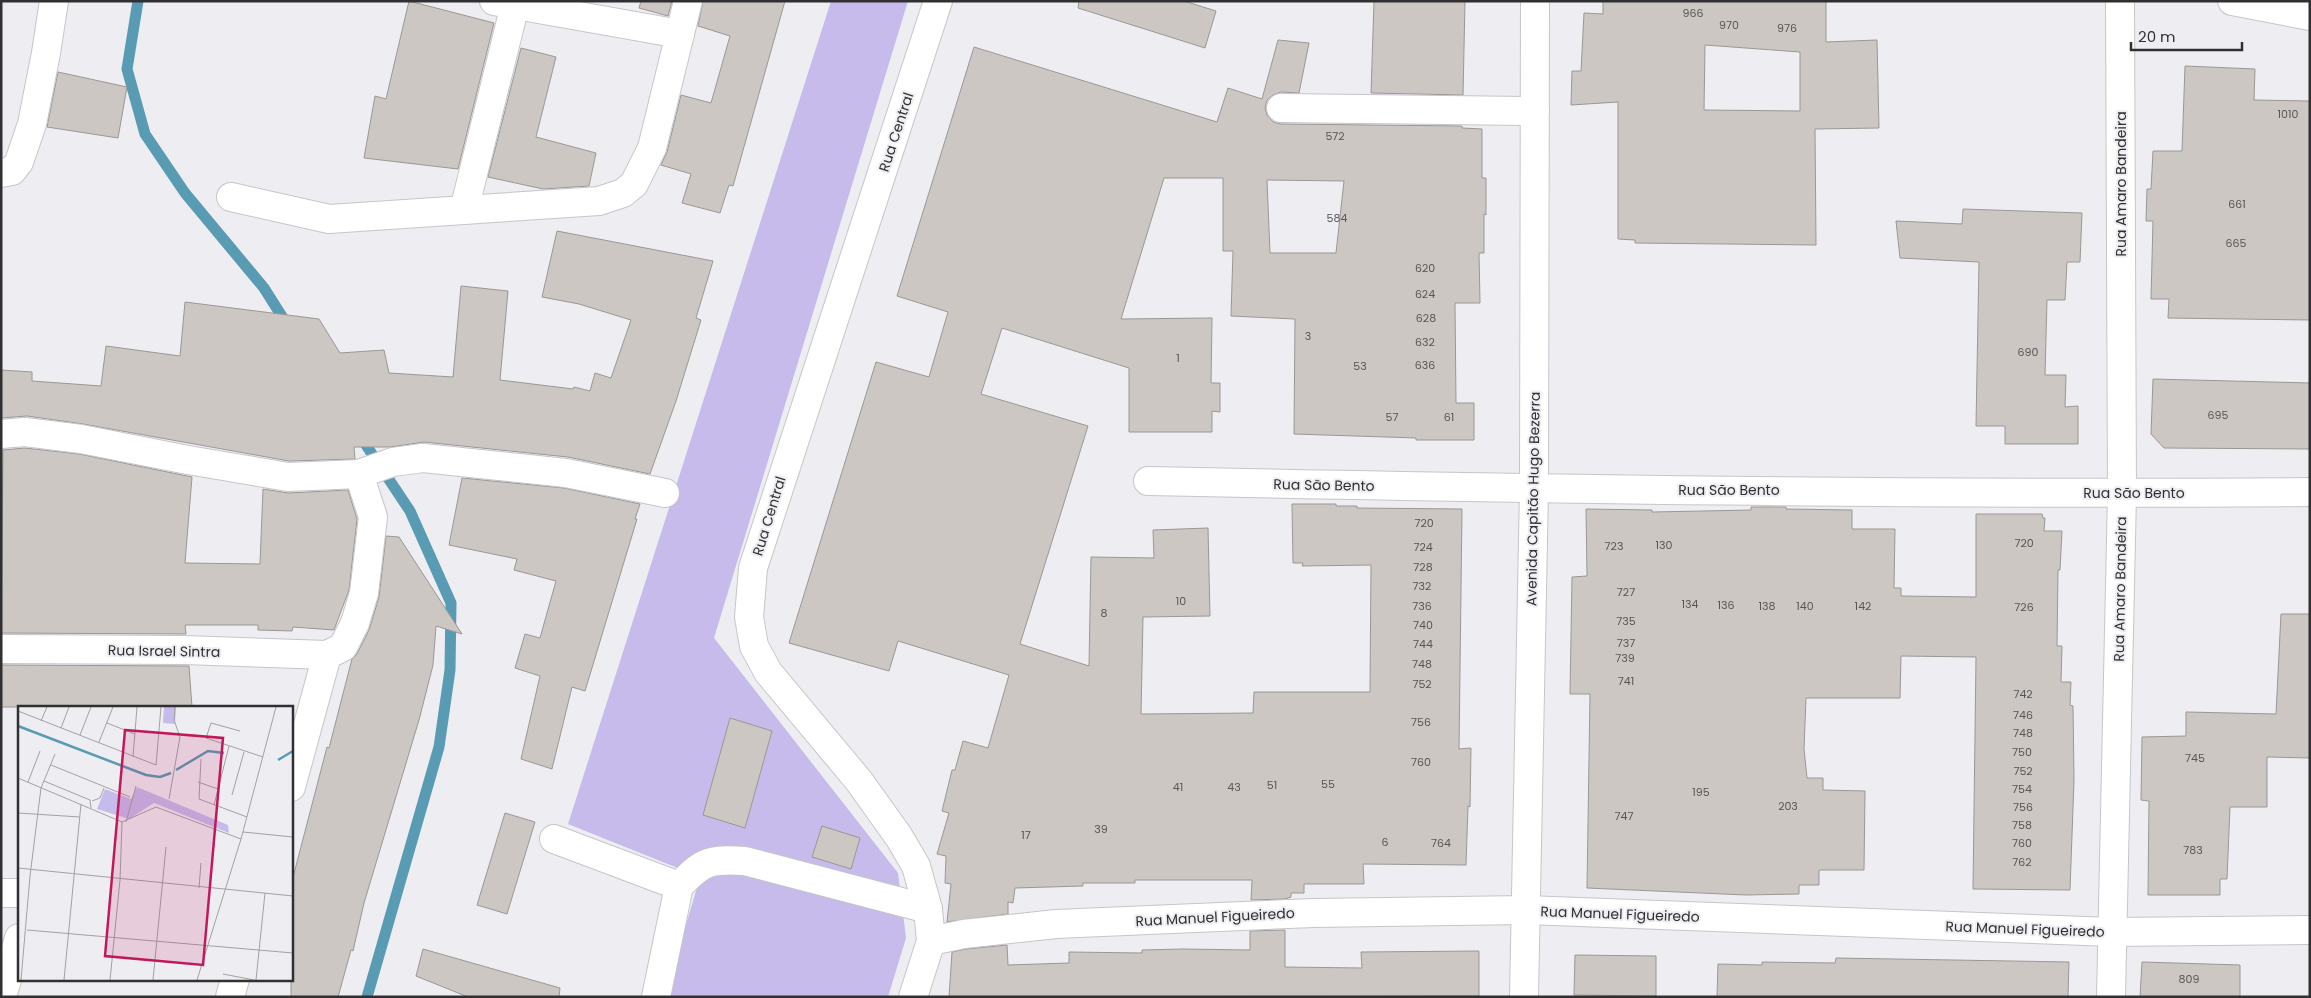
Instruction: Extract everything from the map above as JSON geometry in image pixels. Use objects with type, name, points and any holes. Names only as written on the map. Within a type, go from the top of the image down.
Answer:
[{"type":"street","points":[[1,173],[12,170],[20,162],[32,124],[54,1]]},
{"type":"street","points":[[232,197],[330,219],[599,201],[623,193],[634,184],[652,148],[688,1]]},
{"type":"street","name":"Rua Central","points":[[913,997],[932,942],[928,909],[916,866],[899,837],[859,781],[768,672],[754,646],[749,617],[753,568],[938,1]]},
{"type":"street","name":"Avenida Capitão Hugo Bezerra","points":[[1524,997],[1534,489],[1534,1]]},
{"type":"street","name":"Rua Amaro Bandeira","points":[[2111,997],[2122,494],[2120,1]]},
{"type":"street","points":[[2232,1],[2310,16]]},
{"type":"street","points":[[464,210],[505,3],[680,34]]},
{"type":"street","points":[[1281,108],[1535,111]]},
{"type":"street","points":[[1,434],[25,432],[82,438],[188,460],[288,477],[363,473],[393,462],[423,458],[566,473],[665,493]]},
{"type":"street","points":[[292,783],[327,655],[343,647],[355,623],[364,593],[373,517],[363,473]]},
{"type":"street","name":"Rua São Bento","points":[[1148,481],[1534,489],[2122,494],[2310,492]]},
{"type":"street","name":"Rua Israel Sintra","points":[[1,649],[184,650],[327,655]]},
{"type":"street","points":[[554,839],[679,886]]},
{"type":"street","points":[[656,997],[679,886],[693,871],[706,862],[724,859],[745,861],[928,909]]},
{"type":"street","points":[[1,893],[18,893]]},
{"type":"street","name":"Rua Manuel Figueiredo","points":[[932,942],[964,934],[1056,924],[1313,913],[1526,910],[2112,932],[2310,930]]},
{"type":"street","points":[[2,997],[18,941]]},
{"type":"street","points":[[230,997],[235,980]]},
{"type":"shaded area","points":[[831,1],[908,1],[714,638],[898,873],[906,938],[888,997],[665,997],[700,877],[568,824]]},
{"type":"building","points":[[409,1],[494,23],[458,169],[364,158],[375,96],[386,99]]},
{"type":"building","points":[[641,1],[672,1],[668,16],[639,8]]},
{"type":"building","points":[[703,1],[785,1],[733,186],[729,185],[720,213],[682,203],[691,174],[661,165],[667,152],[681,95],[711,103],[730,36],[698,26]]},
{"type":"building","points":[[1079,1],[1184,1],[1216,11],[1205,48],[1078,8]]},
{"type":"building","points":[[1374,1],[1465,1],[1463,95],[1371,93]]},
{"type":"building","points":[[1603,1],[1826,1],[1826,42],[1877,40],[1879,128],[1815,129],[1816,245],[1635,243],[1635,240],[1618,239],[1618,102],[1571,105],[1572,71],[1581,71],[1584,13],[1603,14]],"holes":[[[1705,45],[1800,52],[1800,111],[1704,110]]]},
{"type":"building","points":[[1278,40],[1309,43],[1299,93],[1281,92],[1267,100],[1265,108],[1267,115],[1273,122],[1281,124],[1462,126],[1462,128],[1482,129],[1482,178],[1486,178],[1486,215],[1484,214],[1484,253],[1479,253],[1480,303],[1455,303],[1456,403],[1474,403],[1474,440],[1416,440],[1416,438],[1294,434],[1295,319],[1231,316],[1233,251],[1223,251],[1223,178],[1164,178],[1121,319],[1212,318],[1211,383],[1220,383],[1220,412],[1212,411],[1212,432],[1129,432],[1129,368],[1002,328],[981,394],[1088,426],[1020,644],[1089,666],[1091,557],[1154,558],[1153,530],[1208,528],[1210,616],[1143,617],[1141,714],[1253,713],[1254,692],[1370,692],[1371,565],[1302,566],[1303,563],[1293,563],[1292,504],[1336,504],[1336,506],[1357,506],[1357,508],[1462,509],[1459,749],[1471,748],[1470,807],[1468,806],[1466,865],[1363,864],[1364,884],[1304,884],[1304,893],[1291,893],[1291,897],[1285,899],[1251,900],[1252,880],[1135,880],[1135,883],[1083,883],[1083,886],[1015,888],[1013,903],[1008,902],[1008,914],[947,922],[951,884],[945,883],[946,856],[937,854],[949,813],[942,811],[952,770],[955,770],[963,741],[988,748],[1009,675],[898,641],[889,671],[789,643],[876,362],[929,377],[948,312],[897,296],[974,47],[1217,122],[1228,88],[1262,99]],"holes":[[[1267,180],[1344,181],[1336,253],[1270,253]]]},
{"type":"building","points":[[521,48],[556,57],[536,137],[596,153],[589,186],[543,189],[488,177]]},
{"type":"building","points":[[2185,66],[2255,69],[2254,100],[2310,101],[2310,320],[2168,318],[2169,299],[2151,299],[2153,221],[2146,221],[2147,189],[2151,189],[2153,151],[2182,151]]},
{"type":"building","points":[[58,72],[127,87],[118,138],[47,127]]},
{"type":"building","points":[[1963,209],[2082,213],[2080,262],[2067,262],[2065,300],[2047,300],[2045,375],[2066,375],[2065,407],[2078,406],[2078,444],[2005,444],[2005,426],[1976,426],[1979,262],[1900,258],[1896,221],[1962,224]]},
{"type":"building","points":[[557,231],[713,261],[696,318],[701,320],[676,401],[650,474],[568,457],[424,442],[390,447],[354,447],[355,459],[289,461],[83,424],[27,416],[1,418],[1,370],[32,372],[32,381],[101,386],[106,346],[180,356],[185,302],[319,319],[340,353],[384,350],[389,373],[453,377],[461,286],[508,291],[500,380],[573,389],[574,387],[590,391],[595,373],[611,378],[631,320],[579,304],[542,297]]},
{"type":"building","points":[[2153,379],[2310,383],[2310,449],[2164,448],[2151,434]]},
{"type":"building","points":[[25,448],[79,454],[192,477],[185,563],[260,564],[263,489],[288,493],[348,490],[357,519],[349,590],[334,630],[293,627],[292,631],[258,630],[258,625],[185,625],[186,634],[1,633],[3,450]]},
{"type":"building","points":[[462,478],[564,488],[640,504],[585,691],[572,687],[552,769],[521,759],[540,676],[515,668],[525,634],[540,638],[556,581],[514,570],[517,559],[449,545]]},
{"type":"building","points":[[1751,507],[1852,510],[1852,529],[1895,529],[1894,588],[1901,588],[1901,596],[1976,597],[1976,514],[2042,514],[2043,518],[2045,518],[2044,531],[2062,531],[2060,570],[2058,570],[2057,646],[2062,646],[2061,682],[2071,682],[2070,705],[2073,706],[2074,780],[2070,890],[1973,889],[1976,657],[1901,656],[1900,698],[1806,698],[1804,749],[1807,778],[1823,778],[1823,790],[1865,791],[1864,870],[1819,870],[1819,885],[1799,885],[1799,894],[1746,895],[1587,888],[1590,694],[1570,694],[1572,577],[1587,576],[1586,509],[1652,510],[1652,512],[1751,510]]},
{"type":"building","points":[[386,536],[399,537],[462,634],[436,626],[433,665],[419,720],[338,997],[291,997],[292,881],[352,659],[357,654],[369,630],[379,597]]},
{"type":"building","points":[[2281,614],[2310,614],[2310,758],[2267,757],[2267,807],[2230,807],[2227,879],[2220,879],[2220,895],[2148,895],[2149,801],[2141,800],[2142,737],[2186,736],[2186,712],[2276,714]]},
{"type":"building","points":[[1,665],[189,666],[192,706],[1,707]]},
{"type":"building","points":[[730,718],[772,731],[745,828],[703,815]]},
{"type":"building","points":[[505,813],[535,822],[507,914],[477,905]]},
{"type":"building","points":[[822,826],[860,838],[851,869],[812,857]]},
{"type":"building","points":[[1285,930],[1285,967],[1362,968],[1361,952],[1479,951],[1479,996],[949,997],[952,952],[966,949],[1007,945],[1008,965],[1069,963],[1069,952],[1142,953],[1142,950],[1250,950],[1250,931]]},
{"type":"building","points":[[423,949],[560,988],[559,997],[468,997],[416,976]]},
{"type":"building","points":[[1575,955],[1656,956],[1656,996],[1574,995]]},
{"type":"building","points":[[1836,958],[2069,962],[2068,997],[1717,997],[1718,964],[1762,965],[1762,962],[1835,963]]},
{"type":"building","points":[[2142,962],[2240,965],[2240,997],[2140,997]]},
{"type":"waterway","points":[[138,1],[127,69],[145,134],[185,193],[264,288],[288,326]]},
{"type":"waterway","points":[[360,436],[410,511],[451,603],[450,670],[439,747],[367,997]]}]
